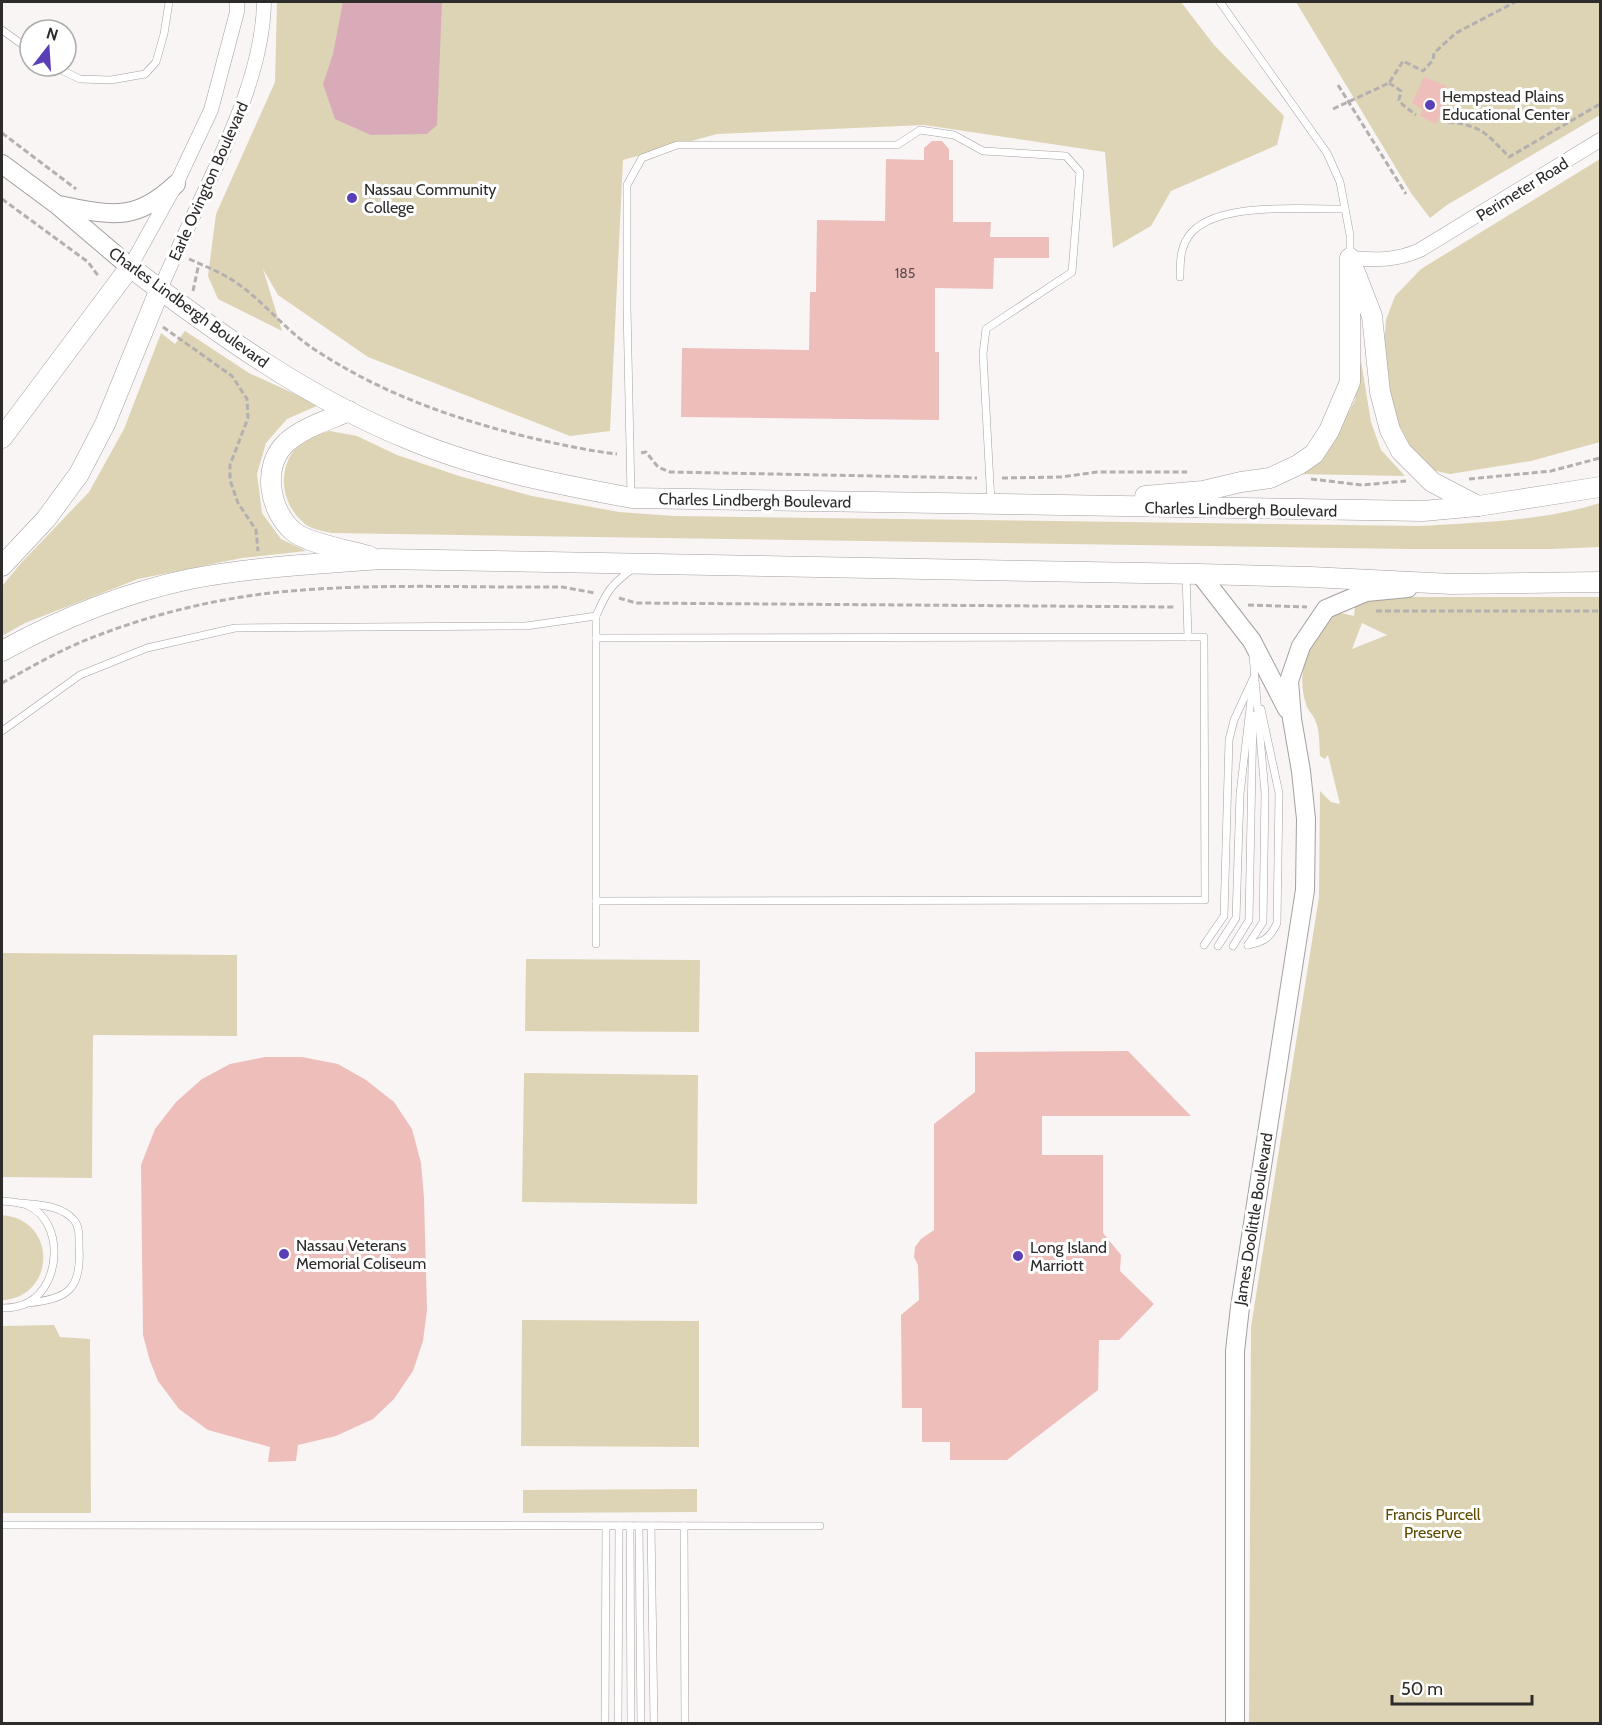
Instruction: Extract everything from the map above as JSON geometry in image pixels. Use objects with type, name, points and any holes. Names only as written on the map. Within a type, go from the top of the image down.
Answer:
[{"type":"main road","points":[[1092,506],[1143,497],[1203,491],[1270,478],[1298,465],[1314,454],[1329,431],[1350,382],[1350,258]]},
{"type":"main road","points":[[1350,258],[1372,316],[1380,392],[1390,430],[1401,451],[1432,482],[1478,506]]},
{"type":"main road","name":"Charles Lindbergh Boulevard","points":[[130,267],[218,332],[275,369],[349,411],[408,440],[501,471],[550,483],[632,498],[1423,512],[1600,487]]},
{"type":"main road","name":"Earle Ovington Boulevard","points":[[2,438],[130,267]]},
{"type":"main road","name":"Earle Ovington Boulevard","points":[[2,566],[46,519],[79,474],[105,424],[160,289]]},
{"type":"main road","points":[[349,411],[303,431],[286,442],[276,457],[271,475],[272,492],[279,515],[295,533],[381,559]]},
{"type":"main road","points":[[2,651],[23,639],[99,606],[190,579],[260,568],[381,559],[1193,574],[1452,584],[1600,582]]},
{"type":"street","name":"Earle Ovington Boulevard","points":[[130,267],[176,184],[211,110],[237,12],[237,2]]},
{"type":"street","name":"Earle Ovington Boulevard","points":[[160,289],[250,86],[264,16],[264,2]]},
{"type":"street","name":"Perimeter Road","points":[[1350,258],[1443,238],[1600,140]]},
{"type":"street","name":"Charles Lindbergh Boulevard","points":[[2,164],[56,204],[130,267]]},
{"type":"street","points":[[56,204],[100,213],[122,214],[145,208],[161,198],[176,184]]},
{"type":"street","name":"James Doolittle Boulevard","points":[[1193,574],[1226,606],[1252,641],[1292,719]]},
{"type":"street","points":[[1326,609],[1366,592],[1452,584]]},
{"type":"street","name":"James Doolittle Boulevard","points":[[1235,1724],[1235,1351],[1239,1306],[1305,890],[1305,819],[1289,681],[1301,646],[1326,609]]},
{"type":"lane","points":[[78,78],[111,80],[145,74],[156,62],[164,34],[169,2]]},
{"type":"lane","points":[[1220,2],[1327,153],[1340,182],[1350,235],[1350,258]]},
{"type":"lane","points":[[2,30],[18,41]]},
{"type":"lane","points":[[632,498],[627,307],[627,184],[642,158],[677,145],[897,145],[920,130],[954,135],[983,151],[1066,156],[1080,172],[1072,272],[986,330],[983,354],[991,504]]},
{"type":"lane","points":[[1180,277],[1180,257],[1184,243],[1191,233],[1208,220],[1239,210],[1345,209]]},
{"type":"lane","points":[[596,944],[596,616],[604,595],[611,586],[638,564]]},
{"type":"lane","points":[[1188,637],[1187,607],[1193,574]]},
{"type":"lane","points":[[2,730],[80,675],[147,648],[235,628],[526,626],[596,616]]},
{"type":"lane","points":[[596,638],[1204,637],[1205,900],[596,901]]},
{"type":"lane","points":[[1252,641],[1254,677],[1265,793],[1263,922],[1248,945],[1263,942],[1271,935],[1277,923],[1279,793],[1254,677]]},
{"type":"lane","points":[[1204,945],[1224,916],[1228,740],[1234,720],[1254,677]]},
{"type":"lane","points":[[1218,945],[1236,918],[1239,794],[1254,677]]},
{"type":"lane","points":[[1233,946],[1250,920],[1254,677]]},
{"type":"lane","points":[[2,1201],[41,1205],[61,1210],[76,1222],[79,1267],[71,1288],[58,1298],[2,1308]]},
{"type":"lane","points":[[21,1203],[31,1206],[46,1221],[51,1233],[54,1258],[52,1272],[43,1289],[28,1303]]},
{"type":"lane","points":[[2,1525],[820,1526]]},
{"type":"lane","points":[[605,1724],[606,1526]]},
{"type":"lane","points":[[618,1724],[619,1526]]},
{"type":"lane","points":[[630,1526],[631,1724]]},
{"type":"lane","points":[[639,1526],[641,1724]]},
{"type":"lane","points":[[651,1526],[654,1724]]},
{"type":"lane","points":[[684,1526],[685,1724]]},
{"type":"path","points":[[1333,109],[1389,83],[1403,61],[1423,71],[1433,60],[1434,53],[1456,33],[1515,2]]},
{"type":"path","points":[[1389,83],[1401,91],[1400,100],[1416,116]]},
{"type":"path","points":[[1338,85],[1406,194]]},
{"type":"path","points":[[1448,122],[1466,123],[1484,130],[1509,157],[1600,104]]},
{"type":"path","points":[[2,133],[81,193]]},
{"type":"path","points":[[2,199],[88,262],[103,280]]},
{"type":"path","points":[[191,260],[227,276],[252,294],[292,333],[318,352],[379,385],[427,407],[486,427],[606,453]]},
{"type":"path","points":[[162,327],[232,376],[247,399],[248,418],[230,465],[230,480],[238,503],[256,530],[259,555]]},
{"type":"path","points":[[641,453],[646,452],[658,467],[670,472],[990,478],[1061,477],[1096,472],[1195,472]]},
{"type":"path","points":[[1283,472],[1287,477],[1362,485],[1411,480],[1450,482],[1551,471],[1600,458]]},
{"type":"path","points":[[2,683],[45,659],[99,635],[153,617],[262,594],[365,588],[562,587],[582,590]]},
{"type":"path","points":[[620,599],[636,603],[1187,607]]},
{"type":"path","points":[[1226,606],[1258,604],[1326,609]]},
{"type":"path","points":[[1372,611],[1600,611]]},
{"type":"green space","points":[[277,2],[1181,2],[1214,45],[1284,116],[1277,145],[1171,191],[1151,226],[1113,248],[1105,152],[924,125],[717,134],[623,160],[610,431],[570,436],[368,357],[278,295],[263,269],[282,331],[218,299],[208,276],[216,214],[275,82]]},
{"type":"green space","points":[[1296,2],[1600,2],[1600,115],[1447,205],[1430,218],[1411,193]]},
{"type":"green space","points":[[1600,159],[1600,442],[1531,461],[1450,474],[1427,469],[1406,448],[1393,423],[1384,345],[1386,320],[1395,296],[1421,269]]},
{"type":"green space","points":[[185,331],[249,373],[319,405],[287,419],[266,443],[257,474],[262,513],[281,539],[306,551],[242,558],[138,579],[25,623],[2,636],[2,586],[89,492],[124,429],[161,333],[175,344]]},
{"type":"green space","points":[[1361,361],[1371,422],[1381,450],[1405,476],[1295,474],[1335,438],[1355,400]]},
{"type":"green space","points":[[330,431],[357,436],[397,455],[459,476],[532,496],[619,512],[674,516],[1421,526],[1534,517],[1557,514],[1600,503],[1600,547],[1407,549],[331,533],[308,526],[296,515],[285,494],[284,482],[285,470],[295,449],[307,438]]},
{"type":"green space","name":"Francis Purcell Preserve","points":[[1371,597],[1600,597],[1600,1723],[1249,1724],[1251,1327],[1319,897],[1320,791],[1331,802],[1340,804],[1328,755],[1325,759],[1320,756],[1318,728],[1307,706],[1302,678],[1308,654],[1320,633],[1336,612],[1354,616],[1355,606]],"holes":[[[1362,623],[1387,635],[1352,649]]]},
{"type":"green space","points":[[2,953],[237,955],[237,1036],[93,1035],[92,1178],[2,1177]]},
{"type":"green space","points":[[526,959],[700,960],[699,1032],[525,1031]]},
{"type":"green space","points":[[524,1073],[698,1075],[697,1204],[522,1202]]},
{"type":"green space","points":[[2,1215],[21,1220],[34,1230],[41,1244],[43,1259],[40,1274],[32,1287],[20,1296],[2,1300]]},
{"type":"green space","points":[[522,1320],[699,1321],[699,1447],[521,1446]]},
{"type":"green space","points":[[54,1325],[60,1337],[90,1339],[91,1513],[2,1513],[2,1326]]},
{"type":"green space","points":[[697,1489],[697,1512],[523,1513],[523,1490]]},
{"type":"shaded area","points":[[343,2],[442,2],[437,125],[427,134],[371,135],[335,119],[323,84],[333,54]]},
{"type":"building","name":"Hempstead Plains Educational Center","points":[[1424,77],[1447,86],[1444,93],[1450,96],[1436,124],[1420,116],[1423,109],[1412,103]]},
{"type":"building","points":[[932,141],[942,141],[949,149],[949,160],[953,160],[953,222],[991,222],[990,237],[1049,237],[1049,258],[994,258],[993,289],[935,288],[935,352],[939,352],[939,420],[681,417],[682,348],[809,350],[810,292],[816,292],[817,220],[885,221],[886,159],[924,160],[924,148]]},
{"type":"building","name":"Long Island Marriott","points":[[1128,1051],[1191,1116],[1042,1116],[1042,1155],[1103,1155],[1103,1233],[1121,1255],[1120,1271],[1154,1304],[1119,1340],[1099,1340],[1098,1390],[1007,1460],[950,1460],[950,1442],[922,1442],[922,1408],[902,1408],[901,1315],[919,1300],[915,1247],[921,1239],[934,1230],[934,1124],[975,1092],[975,1052]]},
{"type":"building","name":"Nassau Veterans Memorial Coliseum","points":[[265,1057],[302,1057],[338,1064],[366,1080],[394,1102],[412,1129],[421,1163],[424,1198],[427,1310],[423,1341],[413,1371],[394,1399],[373,1419],[336,1436],[298,1445],[296,1461],[268,1462],[270,1447],[208,1430],[179,1409],[158,1381],[143,1335],[141,1165],[155,1129],[176,1102],[202,1079],[230,1064]]},
{"type":"place","name":"Hempstead Plains Educational Center","points":[[1430,105]]},
{"type":"place","name":"Nassau Community College","points":[[352,198]]},
{"type":"place","name":"Nassau Veterans Memorial Coliseum","points":[[284,1254]]},
{"type":"place","name":"Long Island Marriott","points":[[1018,1256]]}]
